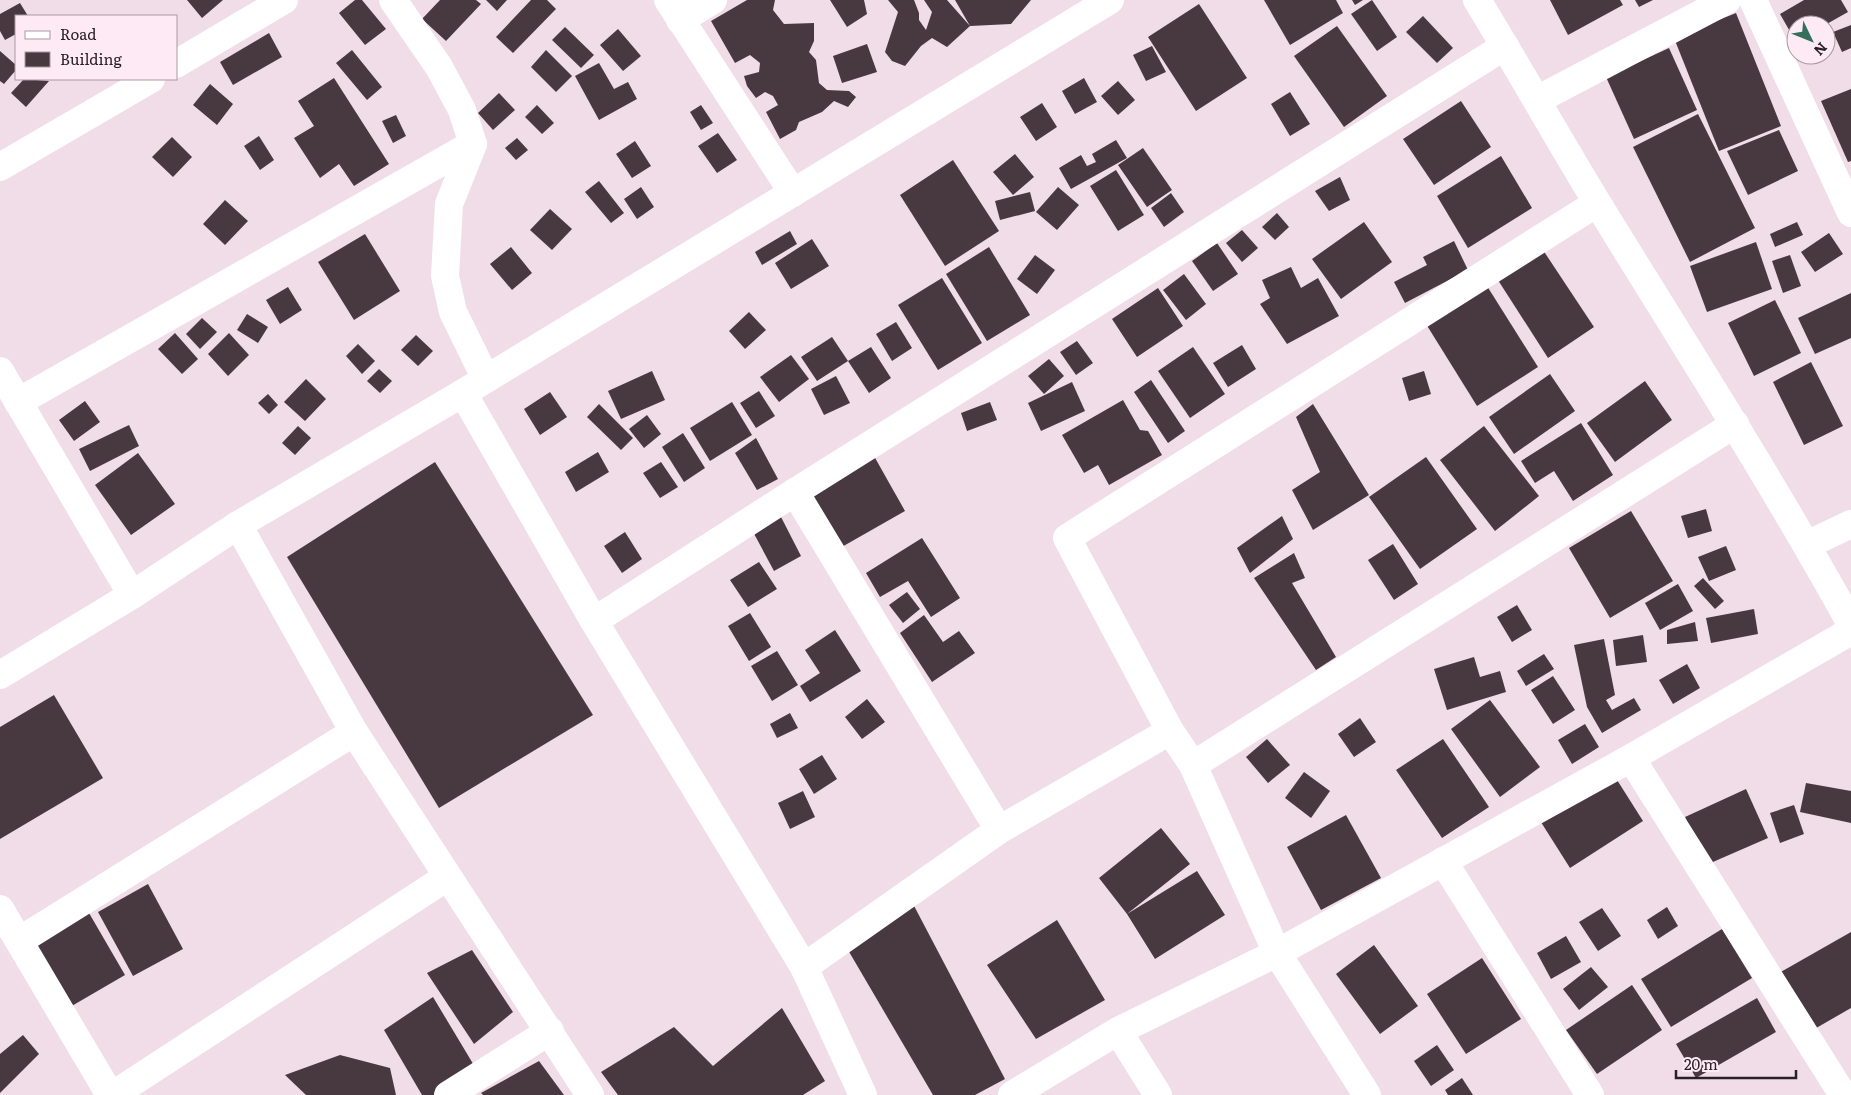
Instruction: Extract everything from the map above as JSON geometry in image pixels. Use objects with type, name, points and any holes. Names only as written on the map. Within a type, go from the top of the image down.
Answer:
[{"type":"street","points":[[393,0],[440,67],[462,110],[473,144],[449,204],[444,276],[453,312],[486,379]]},
{"type":"street","points":[[713,0],[674,10],[793,193]]},
{"type":"street","points":[[0,675],[132,595],[238,526],[463,393],[1110,0]]},
{"type":"street","points":[[1477,0],[1598,203],[1735,424],[1807,545],[1851,624]]},
{"type":"street","points":[[1537,100],[1727,0]]},
{"type":"street","points":[[1753,0],[1851,213]]},
{"type":"street","points":[[178,63],[270,4]]},
{"type":"street","points":[[594,621],[795,492],[1506,46]]},
{"type":"street","points":[[0,167],[149,80]]},
{"type":"street","points":[[18,402],[473,144]]},
{"type":"street","points":[[1367,1095],[1277,953],[1193,765],[1170,731],[1067,538],[1598,203]]},
{"type":"street","points":[[0,371],[132,595]]},
{"type":"street","points":[[463,393],[594,621],[804,967],[864,1095]]},
{"type":"street","points":[[1193,765],[1735,424]]},
{"type":"street","points":[[795,492],[999,830]]},
{"type":"street","points":[[1807,545],[1851,524]]},
{"type":"street","points":[[238,526],[354,732],[590,1095]]},
{"type":"street","points":[[1012,1095],[1118,1031],[1277,953],[1631,758],[1851,631]]},
{"type":"street","points":[[804,967],[999,830],[1170,731]]},
{"type":"street","points":[[19,941],[354,732]]},
{"type":"street","points":[[1631,758],[1842,1095]]},
{"type":"street","points":[[1443,861],[1590,1095]]},
{"type":"street","points":[[0,909],[111,1095],[448,877]]},
{"type":"street","points":[[448,1095],[550,1031]]},
{"type":"street","points":[[1118,1031],[1158,1095]]},
{"type":"building","points":[[187,0],[223,0],[202,18]]},
{"type":"building","points":[[355,0],[362,0],[386,29],[365,45],[339,13]]},
{"type":"building","points":[[440,0],[476,0],[481,4],[446,41],[422,19]]},
{"type":"building","points":[[486,0],[507,0],[497,11]]},
{"type":"building","points":[[531,0],[547,0],[556,9],[513,53],[496,37]]},
{"type":"building","points":[[747,0],[775,0],[773,10],[784,24],[814,23],[814,41],[809,52],[816,60],[819,83],[827,90],[849,91],[856,97],[848,107],[834,101],[822,112],[799,122],[796,130],[780,139],[766,112],[778,105],[773,96],[765,92],[756,98],[747,86],[744,76],[759,72],[760,63],[750,55],[735,63],[711,21]]},
{"type":"building","points":[[830,0],[864,0],[867,14],[847,27]]},
{"type":"building","points":[[888,0],[914,0],[919,13],[919,20],[926,30],[932,12],[924,0],[947,0],[970,26],[947,47],[932,38],[921,46],[905,66],[892,61],[885,52],[898,12]]},
{"type":"building","points":[[955,0],[1031,0],[1011,24],[970,26]]},
{"type":"building","points":[[1264,0],[1336,0],[1343,13],[1290,45]]},
{"type":"building","points":[[1352,0],[1363,0],[1355,5]]},
{"type":"building","points":[[1372,0],[1397,37],[1377,51],[1351,14]]},
{"type":"building","points":[[1550,0],[1620,0],[1623,5],[1568,35]]},
{"type":"building","points":[[1635,0],[1653,0],[1639,7]]},
{"type":"building","points":[[1804,0],[1841,0],[1848,12],[1836,19],[1836,15],[1786,15],[1786,24],[1780,14]]},
{"type":"building","points":[[20,3],[27,15],[15,15],[15,35],[5,40],[0,31],[0,14]]},
{"type":"building","points":[[1199,4],[1247,78],[1196,111],[1148,37]]},
{"type":"building","points":[[1736,13],[1781,126],[1719,151],[1674,38]]},
{"type":"building","points":[[1423,16],[1453,48],[1437,63],[1406,32]]},
{"type":"building","points":[[1851,25],[1851,48],[1842,52],[1836,39],[1836,31]]},
{"type":"building","points":[[1337,26],[1387,96],[1344,127],[1294,56]]},
{"type":"building","points":[[565,27],[594,55],[581,68],[552,40]]},
{"type":"building","points":[[618,29],[641,56],[623,71],[600,45]]},
{"type":"building","points":[[269,33],[282,57],[233,85],[220,62]]},
{"type":"building","points":[[867,44],[877,72],[842,83],[833,56]]},
{"type":"building","points":[[1152,46],[1166,72],[1146,81],[1133,55]]},
{"type":"building","points":[[1669,48],[1697,110],[1634,139],[1606,77]]},
{"type":"building","points":[[352,50],[382,87],[367,100],[336,63]]},
{"type":"building","points":[[546,50],[572,76],[556,92],[531,67]]},
{"type":"building","points":[[0,51],[15,64],[15,71],[4,84],[0,81]]},
{"type":"building","points":[[599,63],[614,89],[628,82],[637,99],[599,120],[575,76]]},
{"type":"building","points":[[334,78],[389,164],[354,186],[339,164],[320,178],[294,138],[314,126],[298,101]]},
{"type":"building","points":[[1084,78],[1097,102],[1075,114],[1062,91]]},
{"type":"building","points":[[23,80],[49,81],[26,107],[11,93]]},
{"type":"building","points":[[1118,81],[1135,100],[1118,115],[1101,96]]},
{"type":"building","points":[[210,84],[233,104],[217,125],[193,105]]},
{"type":"building","points":[[1851,89],[1851,161],[1848,162],[1821,101]]},
{"type":"building","points":[[1290,92],[1310,124],[1290,136],[1271,104]]},
{"type":"building","points":[[499,93],[515,110],[493,130],[478,113]]},
{"type":"building","points":[[1461,101],[1491,147],[1434,185],[1403,139]]},
{"type":"building","points":[[1042,103],[1057,127],[1036,141],[1020,117]]},
{"type":"building","points":[[537,105],[554,123],[542,134],[525,117]]},
{"type":"building","points":[[701,105],[713,123],[701,130],[690,112]]},
{"type":"building","points":[[1698,114],[1755,228],[1690,262],[1633,147]]},
{"type":"building","points":[[396,115],[406,136],[393,143],[382,121]]},
{"type":"building","points":[[1779,130],[1798,171],[1748,195],[1727,151]]},
{"type":"building","points":[[718,133],[737,160],[717,173],[698,146]]},
{"type":"building","points":[[259,136],[274,160],[260,170],[244,146]]},
{"type":"building","points":[[172,137],[192,157],[173,177],[152,157]]},
{"type":"building","points":[[517,138],[528,150],[516,160],[505,148]]},
{"type":"building","points":[[1116,140],[1127,158],[1071,189],[1059,168],[1081,155],[1087,166],[1096,162],[1092,154]]},
{"type":"building","points":[[635,141],[651,166],[632,178],[616,154]]},
{"type":"building","points":[[1143,148],[1172,190],[1147,207],[1118,165]]},
{"type":"building","points":[[1015,154],[1034,177],[1013,195],[993,172]]},
{"type":"building","points":[[1501,156],[1532,208],[1468,248],[1437,196]]},
{"type":"building","points":[[953,160],[999,231],[945,266],[900,195]]},
{"type":"building","points":[[1116,170],[1144,215],[1118,231],[1090,186]]},
{"type":"building","points":[[1340,177],[1350,200],[1329,211],[1315,191]]},
{"type":"building","points":[[599,181],[624,213],[611,223],[585,192]]},
{"type":"building","points":[[641,187],[654,207],[637,219],[624,199]]},
{"type":"building","points":[[1058,187],[1079,205],[1057,230],[1036,212]]},
{"type":"building","points":[[1030,192],[1035,211],[1000,220],[995,201]]},
{"type":"building","points":[[1171,193],[1184,212],[1164,227],[1151,208]]},
{"type":"building","points":[[225,200],[248,221],[225,245],[203,224]]},
{"type":"building","points":[[550,209],[572,229],[552,250],[530,230]]},
{"type":"building","points":[[1277,213],[1289,227],[1275,240],[1262,227]]},
{"type":"building","points":[[1364,222],[1392,262],[1341,299],[1312,259]]},
{"type":"building","points":[[1797,222],[1803,235],[1775,247],[1770,234]]},
{"type":"building","points":[[1242,230],[1258,248],[1242,262],[1226,243]]},
{"type":"building","points":[[790,231],[797,244],[762,265],[755,252]]},
{"type":"building","points":[[1829,233],[1843,254],[1815,272],[1801,252]]},
{"type":"building","points":[[365,234],[400,291],[354,320],[318,262]]},
{"type":"building","points":[[812,239],[829,266],[791,289],[775,263]]},
{"type":"building","points":[[1454,241],[1468,270],[1405,303],[1394,282],[1427,265],[1423,257]]},
{"type":"building","points":[[1756,242],[1772,289],[1707,312],[1690,266]]},
{"type":"building","points":[[1217,243],[1238,274],[1213,291],[1192,261]]},
{"type":"building","points":[[511,247],[532,273],[512,290],[490,264]]},
{"type":"building","points":[[989,247],[1030,315],[987,341],[946,274]]},
{"type":"building","points":[[1541,247],[1594,327],[1548,358],[1496,277]]},
{"type":"building","points":[[1035,255],[1055,270],[1037,294],[1017,279]]},
{"type":"building","points":[[1790,255],[1801,286],[1783,293],[1772,261]]},
{"type":"building","points":[[1291,267],[1301,288],[1318,278],[1339,316],[1287,344],[1260,304],[1270,298],[1262,280]]},
{"type":"building","points":[[1184,274],[1206,304],[1186,320],[1163,290]]},
{"type":"building","points":[[942,278],[982,343],[938,370],[898,305]]},
{"type":"building","points":[[1487,286],[1538,367],[1477,406],[1426,324]]},
{"type":"building","points":[[288,287],[302,310],[280,324],[266,300]]},
{"type":"building","points":[[1158,288],[1183,326],[1137,357],[1112,319]]},
{"type":"building","points":[[1851,293],[1851,338],[1815,354],[1798,318]]},
{"type":"building","points":[[1775,300],[1801,353],[1754,376],[1728,323]]},
{"type":"building","points":[[749,312],[766,330],[745,349],[729,331]]},
{"type":"building","points":[[247,314],[268,327],[258,343],[237,330]]},
{"type":"building","points":[[202,318],[217,332],[200,349],[186,334]]},
{"type":"building","points":[[896,322],[912,348],[892,361],[876,334]]},
{"type":"building","points":[[175,333],[198,359],[182,374],[158,349]]},
{"type":"building","points":[[229,333],[249,355],[228,376],[208,354]]},
{"type":"building","points":[[416,335],[433,351],[418,366],[401,350]]},
{"type":"building","points":[[832,337],[848,361],[817,381],[801,357]]},
{"type":"building","points":[[1077,341],[1093,363],[1076,375],[1060,352]]},
{"type":"building","points":[[358,344],[375,361],[362,374],[346,356]]},
{"type":"building","points":[[1242,345],[1256,369],[1228,387],[1213,363]]},
{"type":"building","points":[[871,347],[891,378],[869,393],[848,361]]},
{"type":"building","points":[[1193,347],[1225,394],[1190,418],[1158,371]]},
{"type":"building","points":[[791,355],[809,379],[779,402],[760,377]]},
{"type":"building","points":[[1049,359],[1064,376],[1044,394],[1028,376]]},
{"type":"building","points":[[1811,362],[1843,426],[1804,445],[1773,382]]},
{"type":"building","points":[[379,369],[392,381],[380,393],[367,381]]},
{"type":"building","points":[[652,371],[665,400],[621,419],[608,391]]},
{"type":"building","points":[[1424,371],[1431,394],[1409,401],[1402,378]]},
{"type":"building","points":[[1550,374],[1575,411],[1514,454],[1489,417]]},
{"type":"building","points":[[836,376],[850,403],[824,415],[811,389]]},
{"type":"building","points":[[306,379],[326,399],[305,421],[284,402]]},
{"type":"building","points":[[1151,380],[1185,431],[1168,443],[1134,392]]},
{"type":"building","points":[[1645,381],[1672,420],[1615,462],[1587,423]]},
{"type":"building","points":[[1072,382],[1085,411],[1041,431],[1028,403]]},
{"type":"building","points":[[759,391],[775,416],[756,428],[740,403]]},
{"type":"building","points":[[550,392],[567,417],[540,435],[524,409]]},
{"type":"building","points":[[268,394],[278,405],[269,414],[258,403]]},
{"type":"building","points":[[1123,400],[1140,430],[1148,431],[1162,455],[1109,485],[1098,465],[1084,473],[1062,435]]},
{"type":"building","points":[[85,401],[100,422],[74,441],[59,420]]},
{"type":"building","points":[[732,402],[752,435],[710,461],[690,428]]},
{"type":"building","points":[[990,402],[997,420],[967,431],[961,413]]},
{"type":"building","points":[[599,404],[633,438],[621,450],[587,417]]},
{"type":"building","points":[[1313,404],[1369,495],[1313,530],[1292,490],[1320,472],[1296,417]]},
{"type":"building","points":[[647,415],[661,434],[644,448],[629,429]]},
{"type":"building","points":[[1581,423],[1613,475],[1573,501],[1554,471],[1535,483],[1521,461]]},
{"type":"building","points":[[129,425],[139,446],[90,471],[79,449]]},
{"type":"building","points":[[298,426],[311,438],[295,455],[282,443]]},
{"type":"building","points":[[1484,426],[1539,496],[1495,531],[1440,460]]},
{"type":"building","points":[[683,433],[705,468],[684,482],[662,447]]},
{"type":"building","points":[[756,438],[778,479],[757,490],[735,453]]},
{"type":"building","points":[[598,452],[609,472],[576,492],[565,472]]},
{"type":"building","points":[[138,453],[175,504],[131,535],[95,485]]},
{"type":"building","points":[[874,456],[905,511],[840,548],[809,492]]},
{"type":"building","points":[[1426,457],[1477,529],[1420,569],[1369,497]]},
{"type":"building","points":[[435,462],[593,715],[439,808],[287,557]]},
{"type":"building","points":[[661,462],[678,487],[660,498],[643,473]]},
{"type":"building","points":[[1706,509],[1712,531],[1688,538],[1681,516]]},
{"type":"building","points":[[1631,511],[1673,581],[1610,618],[1569,548]]},
{"type":"building","points":[[780,515],[801,556],[774,571],[752,530]]},
{"type":"building","points":[[1282,516],[1293,539],[1250,573],[1237,548]]},
{"type":"building","points":[[625,532],[642,559],[622,573],[604,546]]},
{"type":"building","points":[[922,538],[960,598],[931,617],[908,581],[880,597],[866,573]]},
{"type":"building","points":[[1393,544],[1418,584],[1394,600],[1368,560]]},
{"type":"building","points":[[1726,546],[1736,570],[1709,581],[1698,557]]},
{"type":"building","points":[[1294,553],[1305,578],[1292,583],[1336,657],[1316,670],[1254,578]]},
{"type":"building","points":[[759,562],[777,589],[748,607],[730,580]]},
{"type":"building","points":[[1703,578],[1724,601],[1715,609],[1694,586]]},
{"type":"building","points":[[1678,584],[1693,611],[1660,630],[1645,603]]},
{"type":"building","points":[[907,592],[920,609],[903,623],[889,605]]},
{"type":"building","points":[[1517,605],[1532,630],[1512,642],[1497,617]]},
{"type":"building","points":[[1754,609],[1758,634],[1711,643],[1706,618]]},
{"type":"building","points":[[750,613],[771,647],[749,661],[728,626]]},
{"type":"building","points":[[924,615],[943,642],[959,631],[975,653],[932,682],[900,633]]},
{"type":"building","points":[[1695,622],[1698,641],[1667,644],[1667,630]]},
{"type":"building","points":[[835,630],[861,671],[810,702],[800,686],[820,673],[805,650]]},
{"type":"building","points":[[1643,635],[1647,662],[1616,666],[1613,640]]},
{"type":"building","points":[[1604,639],[1615,695],[1606,700],[1612,710],[1634,698],[1641,710],[1602,733],[1587,707],[1574,645]]},
{"type":"building","points":[[777,651],[798,685],[772,701],[751,666]]},
{"type":"building","points":[[1544,654],[1554,669],[1526,686],[1517,671]]},
{"type":"building","points":[[1474,657],[1480,677],[1500,671],[1506,692],[1447,710],[1434,669]]},
{"type":"building","points":[[1687,664],[1700,688],[1673,704],[1659,680]]},
{"type":"building","points":[[1553,676],[1575,710],[1553,724],[1531,690]]},
{"type":"building","points":[[54,695],[103,778],[0,839],[0,727]]},
{"type":"building","points":[[867,699],[885,722],[862,739],[845,717]]},
{"type":"building","points":[[1490,700],[1540,767],[1500,797],[1451,729]]},
{"type":"building","points":[[790,713],[798,728],[777,738],[770,724]]},
{"type":"building","points":[[1360,718],[1376,742],[1354,757],[1338,734]]},
{"type":"building","points":[[1585,724],[1599,747],[1572,764],[1558,740]]},
{"type":"building","points":[[1267,739],[1290,765],[1268,783],[1246,757]]},
{"type":"building","points":[[1443,739],[1489,807],[1442,838],[1396,770]]},
{"type":"building","points":[[822,755],[837,779],[814,794],[799,769]]},
{"type":"building","points":[[1304,772],[1330,791],[1311,818],[1285,798]]},
{"type":"building","points":[[1612,772],[1643,821],[1570,868],[1539,819]]},
{"type":"building","points":[[1806,783],[1851,791],[1851,823],[1800,812]]},
{"type":"building","points":[[1746,789],[1768,838],[1706,865],[1685,817]]},
{"type":"building","points":[[803,791],[815,817],[790,829],[778,803]]},
{"type":"building","points":[[1794,805],[1804,834],[1780,843],[1770,813]]},
{"type":"building","points":[[1346,815],[1381,878],[1321,910],[1287,847]]},
{"type":"building","points":[[1161,828],[1190,864],[1127,914],[1099,878]]},
{"type":"building","points":[[1197,871],[1225,915],[1155,959],[1127,914]]},
{"type":"building","points":[[148,884],[183,949],[133,976],[98,912]]},
{"type":"building","points":[[912,902],[1005,1079],[975,1095],[933,1095],[848,950]]},
{"type":"building","points":[[1667,907],[1678,926],[1658,939],[1647,920]]},
{"type":"building","points":[[1602,908],[1621,936],[1598,951],[1579,922]]},
{"type":"building","points":[[89,913],[125,975],[70,1007],[34,946]]},
{"type":"building","points":[[1057,920],[1105,1000],[1036,1039],[987,965]]},
{"type":"building","points":[[1722,929],[1752,978],[1671,1027],[1641,979]]},
{"type":"building","points":[[1851,932],[1851,1008],[1811,1031],[1779,973]]},
{"type":"building","points":[[1566,936],[1581,962],[1551,979],[1537,953]]},
{"type":"building","points":[[1374,945],[1418,1006],[1380,1034],[1336,974]]},
{"type":"building","points":[[472,950],[513,1012],[474,1044],[427,973]]},
{"type":"building","points":[[1482,958],[1521,1019],[1466,1054],[1427,994]]},
{"type":"building","points":[[1591,967],[1608,987],[1579,1010],[1563,989]]},
{"type":"building","points":[[1632,985],[1662,1030],[1597,1074],[1566,1030]]},
{"type":"building","points":[[433,997],[478,1072],[444,1095],[422,1095],[384,1030]]},
{"type":"building","points":[[1757,998],[1776,1032],[1696,1078],[1676,1044]]},
{"type":"building","points":[[782,1008],[825,1081],[803,1095],[618,1095],[601,1072],[674,1027],[713,1066]]},
{"type":"building","points":[[23,1035],[39,1054],[0,1093],[0,1054]]},
{"type":"building","points":[[1437,1045],[1454,1070],[1431,1086],[1414,1061]]},
{"type":"building","points":[[340,1055],[390,1068],[396,1095],[306,1095],[285,1075]]},
{"type":"building","points":[[539,1061],[564,1095],[483,1095],[481,1093]]},
{"type":"building","points":[[1462,1078],[1473,1095],[1448,1095],[1445,1090]]}]
